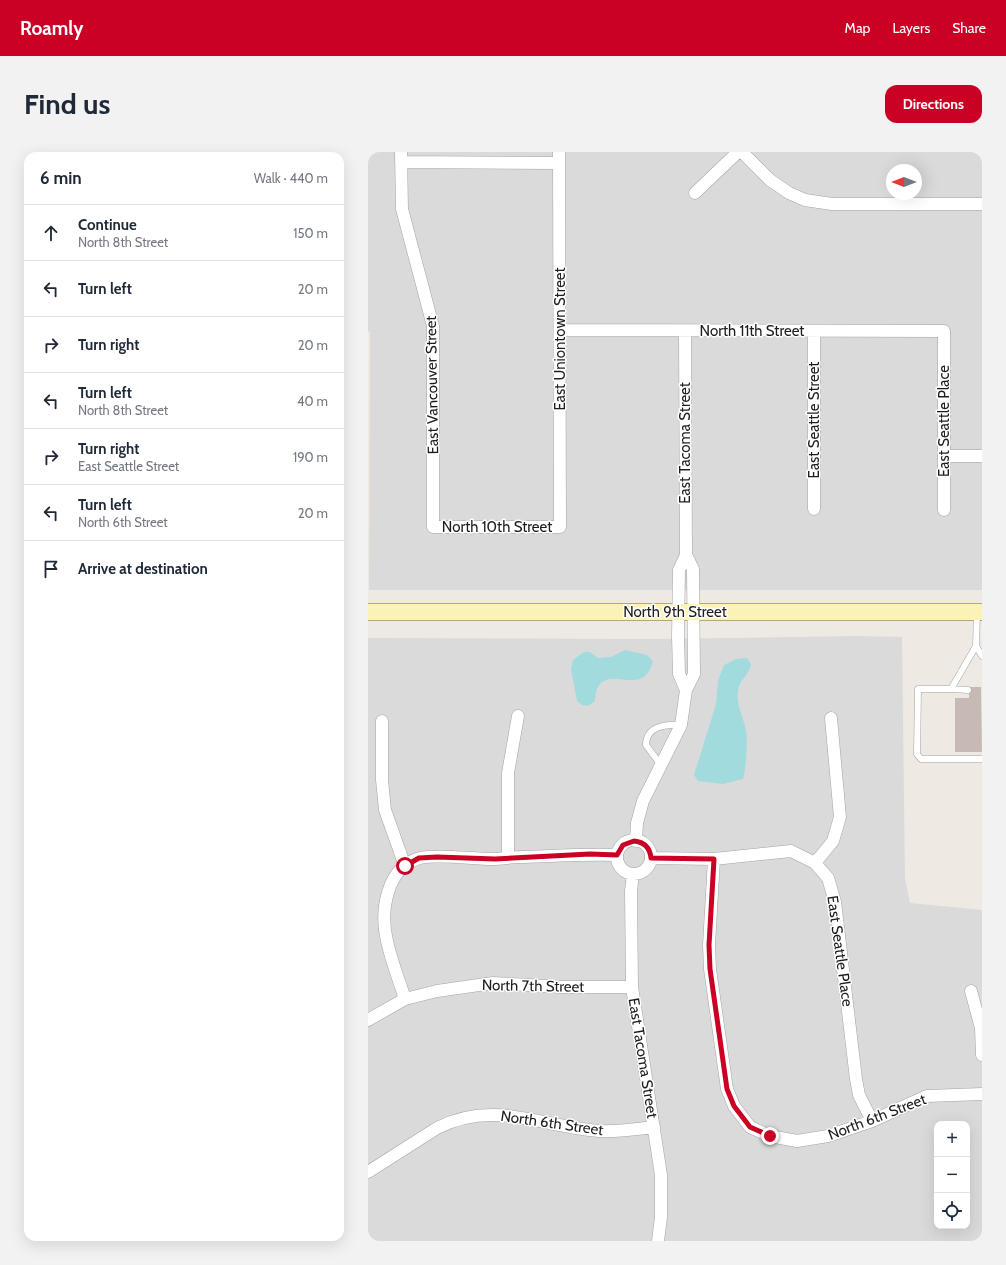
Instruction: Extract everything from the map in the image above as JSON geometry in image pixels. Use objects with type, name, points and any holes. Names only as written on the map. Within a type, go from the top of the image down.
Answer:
[{"type":"main road","name":"North 9th Street","points":[[368,612],[979,612]]},
{"type":"street","points":[[694,193],[738,152]]},
{"type":"street","points":[[742,152],[776,184],[789,193],[805,200],[832,204],[982,204]]},
{"type":"street","points":[[401,157],[559,157]]},
{"type":"street","name":"East Vancouver Street","points":[[401,157],[402,209],[433,326],[433,527]]},
{"type":"street","name":"East Uniontown Street","points":[[559,157],[560,527]]},
{"type":"street","name":"North 11th Street","points":[[560,330],[944,331]]},
{"type":"street","name":"East Tacoma Street","points":[[636,841],[637,823],[643,801],[681,725],[686,690],[679,674],[686,612],[679,570],[686,555],[685,331]]},
{"type":"street","name":"East Seattle Street","points":[[814,331],[814,509]]},
{"type":"street","name":"East Seattle Place","points":[[944,331],[944,510]]},
{"type":"street","points":[[945,456],[982,456]]},
{"type":"street","name":"North 10th Street","points":[[433,527],[560,527]]},
{"type":"street","points":[[508,857],[508,773],[518,716]]},
{"type":"street","points":[[651,858],[714,859],[791,851],[815,862],[833,841],[840,817],[831,718]]},
{"type":"street","points":[[382,721],[382,780],[385,810],[405,866]]},
{"type":"street","points":[[636,841],[647,847],[651,858],[645,870],[633,874],[621,868],[618,863],[617,855],[624,844],[636,841]]},
{"type":"street","points":[[404,999],[386,940],[385,917],[387,896],[395,876],[405,866],[419,858],[495,859],[508,857],[590,854],[617,855]]},
{"type":"street","name":"North 6th Street","points":[[714,859],[709,945],[711,977],[727,1089],[734,1106],[750,1127],[770,1136],[798,1141],[828,1136],[872,1121],[927,1096],[982,1094]]},
{"type":"street","name":"East Seattle Place","points":[[815,862],[828,878],[835,902],[858,1095],[872,1121]]},
{"type":"street","name":"East Tacoma Street","points":[[633,874],[631,891],[632,987],[654,1127],[662,1195],[658,1241]]},
{"type":"street","name":"North 7th Street","points":[[368,1020],[404,999],[437,991],[493,983],[562,987],[632,987]]},
{"type":"street","points":[[970,991],[981,1028],[982,1055]]},
{"type":"street","name":"North 6th Street","points":[[368,1172],[443,1125],[476,1117],[511,1115],[600,1131],[654,1127]]},
{"type":"lane","points":[[951,689],[976,646],[979,612]]},
{"type":"lane","points":[[976,646],[982,656]]},
{"type":"lane","points":[[968,690],[918,689],[919,758],[982,759]]},
{"type":"lane","points":[[661,765],[646,745],[647,735],[651,731],[667,724],[681,725]]},
{"type":"shaded area","points":[[368,152],[982,152],[982,590],[369,590],[370,332],[368,331]]},
{"type":"shaded area","points":[[857,636],[902,637],[905,879],[910,903],[982,910],[982,1241],[368,1241],[368,638],[658,639]]},
{"type":"water","points":[[625,650],[647,655],[653,661],[648,672],[642,678],[634,680],[609,679],[602,682],[597,689],[595,701],[588,706],[582,705],[577,701],[571,669],[573,660],[580,654],[586,652],[591,653],[598,658],[611,657]]},
{"type":"water","points":[[747,658],[751,664],[750,668],[740,684],[738,691],[739,706],[747,735],[743,779],[723,784],[698,781],[694,775],[716,704],[718,681],[724,665],[736,659]]},
{"type":"building","points":[[969,687],[981,687],[982,752],[955,752],[955,698],[969,698]]},
{"type":"route","points":[[405,866],[419,858],[437,857],[495,859],[508,857],[590,854],[617,855],[623,845],[634,841],[644,844],[648,848],[651,858],[714,859],[709,945],[710,969],[727,1089],[734,1106],[750,1127],[770,1136]]}]
